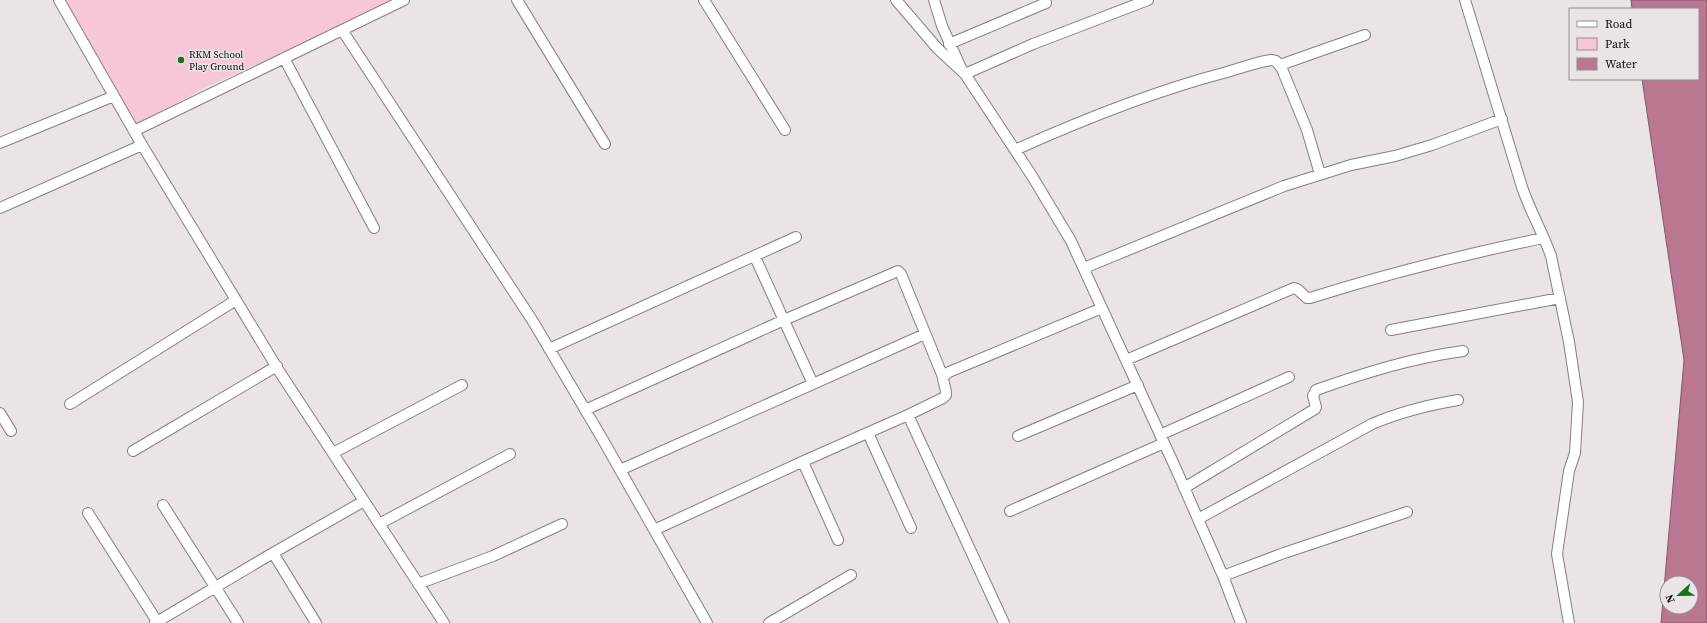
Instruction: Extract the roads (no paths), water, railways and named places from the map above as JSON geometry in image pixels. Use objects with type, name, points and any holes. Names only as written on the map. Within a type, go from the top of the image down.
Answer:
[{"type":"street","points":[[59,0],[142,145],[236,300],[378,524],[444,623]]},
{"type":"street","points":[[134,131],[404,0]]},
{"type":"street","points":[[516,0],[605,144]]},
{"type":"street","points":[[704,0],[785,130]]},
{"type":"street","points":[[896,0],[924,33],[965,74]]},
{"type":"street","points":[[934,0],[949,44],[965,74],[1055,212],[1084,268],[1198,519],[1222,576],[1238,622]]},
{"type":"street","points":[[965,74],[1033,44],[1148,0]]},
{"type":"street","points":[[1465,0],[1522,188],[1531,213],[1544,238],[1551,256],[1560,298],[1578,402],[1575,453],[1569,471],[1557,554],[1569,623]]},
{"type":"street","points":[[949,44],[1046,3]]},
{"type":"street","points":[[342,30],[550,349],[707,623]]},
{"type":"street","points":[[1280,65],[1365,36]]},
{"type":"street","points":[[284,58],[374,228]]},
{"type":"street","points":[[1015,150],[1107,111],[1184,84],[1271,60],[1276,61],[1280,65],[1307,130],[1320,174]]},
{"type":"street","points":[[0,143],[114,96]]},
{"type":"street","points":[[1084,268],[1236,204],[1284,186],[1351,165],[1425,148],[1502,119]]},
{"type":"street","points":[[0,208],[142,145]]},
{"type":"street","points":[[550,349],[755,257],[796,237]]},
{"type":"street","points":[[1126,360],[1294,288],[1297,288],[1307,298],[1310,298],[1360,283],[1495,248],[1544,238]]},
{"type":"street","points":[[755,257],[813,384]]},
{"type":"street","points":[[585,410],[784,320],[898,271],[901,274],[943,377],[946,395],[908,415],[654,530]]},
{"type":"street","points":[[1391,330],[1560,298]]},
{"type":"street","points":[[70,404],[236,300]]},
{"type":"street","points":[[943,377],[949,372],[1102,308]]},
{"type":"street","points":[[620,470],[925,334]]},
{"type":"street","points":[[1184,488],[1315,409],[1316,407],[1313,396],[1316,390],[1400,363],[1440,354],[1463,351]]},
{"type":"street","points":[[132,451],[277,366]]},
{"type":"street","points":[[1010,511],[1289,377]]},
{"type":"street","points":[[333,453],[462,385]]},
{"type":"street","points":[[1018,436],[1138,385]]},
{"type":"street","points":[[1198,519],[1372,424],[1423,406],[1458,400]]},
{"type":"street","points":[[0,413],[11,431]]},
{"type":"street","points":[[908,415],[1004,623]]},
{"type":"street","points":[[868,433],[911,528]]},
{"type":"street","points":[[378,524],[510,454]]},
{"type":"street","points":[[802,462],[838,540]]},
{"type":"street","points":[[88,513],[157,622],[272,553],[364,501]]},
{"type":"street","points":[[163,504],[238,623]]},
{"type":"street","points":[[1222,576],[1284,553],[1407,512]]},
{"type":"street","points":[[418,584],[493,556],[562,524]]},
{"type":"street","points":[[272,553],[316,623]]},
{"type":"street","points":[[769,623],[851,575]]},
{"type":"water","points":[[1631,0],[1707,0],[1707,623],[1661,623],[1662,615],[1699,615],[1699,575],[1665,575],[1684,360],[1642,80],[1699,80],[1699,8],[1632,8]]},
{"type":"place","name":"RKM School Play Ground","points":[[181,60]]}]
